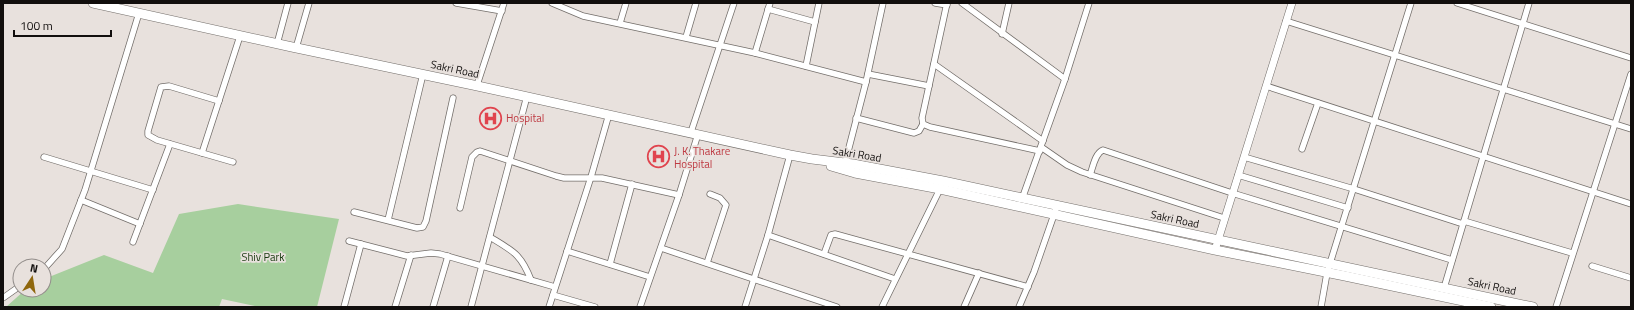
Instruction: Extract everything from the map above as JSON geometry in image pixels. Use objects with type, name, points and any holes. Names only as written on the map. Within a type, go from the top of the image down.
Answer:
[{"type":"main road","name":"Sakri Road","points":[[93,3],[114,5],[139,13],[240,36],[527,96],[790,155],[845,163],[1020,203],[1218,240],[1533,307]]},
{"type":"main road","name":"Sakri Road","points":[[812,159],[855,173],[942,185]]},
{"type":"main road","name":"Sakri Road","points":[[1055,210],[1215,250],[1491,307]]},
{"type":"street","points":[[277,44],[288,3]]},
{"type":"street","points":[[296,48],[309,3]]},
{"type":"street","points":[[456,3],[502,11]]},
{"type":"street","points":[[477,86],[504,3]]},
{"type":"street","points":[[552,3],[575,13],[754,53],[866,82]]},
{"type":"street","points":[[620,23],[626,3]]},
{"type":"street","points":[[686,37],[696,3]]},
{"type":"street","points":[[640,307],[679,196],[720,45],[734,3]]},
{"type":"street","points":[[806,66],[818,3]]},
{"type":"street","points":[[845,163],[868,74],[884,3]]},
{"type":"street","points":[[856,118],[914,133],[919,131],[923,124],[922,118],[947,4],[935,3]]},
{"type":"street","points":[[962,3],[1065,79]]},
{"type":"street","points":[[1002,34],[1009,3]]},
{"type":"street","points":[[1020,203],[1065,79],[1089,3]]},
{"type":"street","points":[[1215,250],[1292,3]]},
{"type":"street","points":[[1321,307],[1327,273],[1411,3]]},
{"type":"street","points":[[1457,3],[1631,58]]},
{"type":"street","points":[[1444,288],[1529,3]]},
{"type":"street","points":[[754,53],[769,6],[815,22]]},
{"type":"street","points":[[52,260],[62,249],[81,200],[139,13]]},
{"type":"street","points":[[1286,21],[1631,129]]},
{"type":"street","points":[[202,153],[240,36]]},
{"type":"street","points":[[934,64],[1067,165],[1090,175],[1224,218]]},
{"type":"street","points":[[388,220],[423,74]]},
{"type":"street","points":[[868,74],[929,86]]},
{"type":"street","points":[[1556,307],[1572,253],[1631,74]]},
{"type":"street","points":[[219,101],[169,86],[162,87],[148,135],[151,138],[233,162]]},
{"type":"street","points":[[1266,86],[1631,204]]},
{"type":"street","points":[[471,307],[527,96]]},
{"type":"street","points":[[354,212],[417,228],[423,227],[426,221],[452,98]]},
{"type":"street","points":[[1302,149],[1318,103]]},
{"type":"street","points":[[550,307],[591,177],[609,114]]},
{"type":"street","points":[[923,124],[930,127],[1041,146]]},
{"type":"street","points":[[133,242],[170,144]]},
{"type":"street","points":[[1090,175],[1097,155],[1103,150],[1232,194],[1452,260]]},
{"type":"street","points":[[460,208],[474,154],[477,152],[484,152],[510,162],[564,178],[591,177],[632,184],[679,196]]},
{"type":"street","points":[[745,307],[768,235],[790,155]]},
{"type":"street","points":[[44,157],[153,190]]},
{"type":"street","points":[[1244,157],[1572,253]]},
{"type":"street","points":[[1238,175],[1348,208]]},
{"type":"street","points":[[610,264],[632,184]]},
{"type":"street","points":[[882,307],[942,185]]},
{"type":"street","points":[[707,263],[726,205],[720,198],[710,194]]},
{"type":"street","points":[[81,200],[140,224]]},
{"type":"street","points":[[1019,307],[1028,287],[1055,210]]},
{"type":"street","points":[[824,254],[831,235],[835,234],[1028,287]]},
{"type":"street","points":[[768,235],[895,279]]},
{"type":"street","points":[[490,237],[520,257],[526,265],[531,280]]},
{"type":"street","points":[[349,241],[411,256],[431,253],[448,256],[556,287]]},
{"type":"street","points":[[344,307],[361,244]]},
{"type":"street","points":[[661,248],[837,307]]},
{"type":"street","points":[[567,251],[650,277]]},
{"type":"street","points":[[395,307],[411,256]]},
{"type":"street","points":[[433,307],[448,256]]},
{"type":"street","points":[[1592,266],[1631,278]]},
{"type":"street","points":[[964,307],[979,274]]},
{"type":"street","points":[[3,298],[12,292]]},
{"type":"street","points":[[553,295],[594,307]]},
{"type":"green space","name":"Shiv Park","points":[[238,204],[339,219],[317,307],[260,307],[222,299],[219,307],[6,307],[16,298],[52,298],[52,276],[104,255],[153,273],[179,214]]},
{"type":"place","name":"Hospital","points":[[490,118]]},
{"type":"place","name":"J. K. Thakare Hospital","points":[[658,157]]}]
